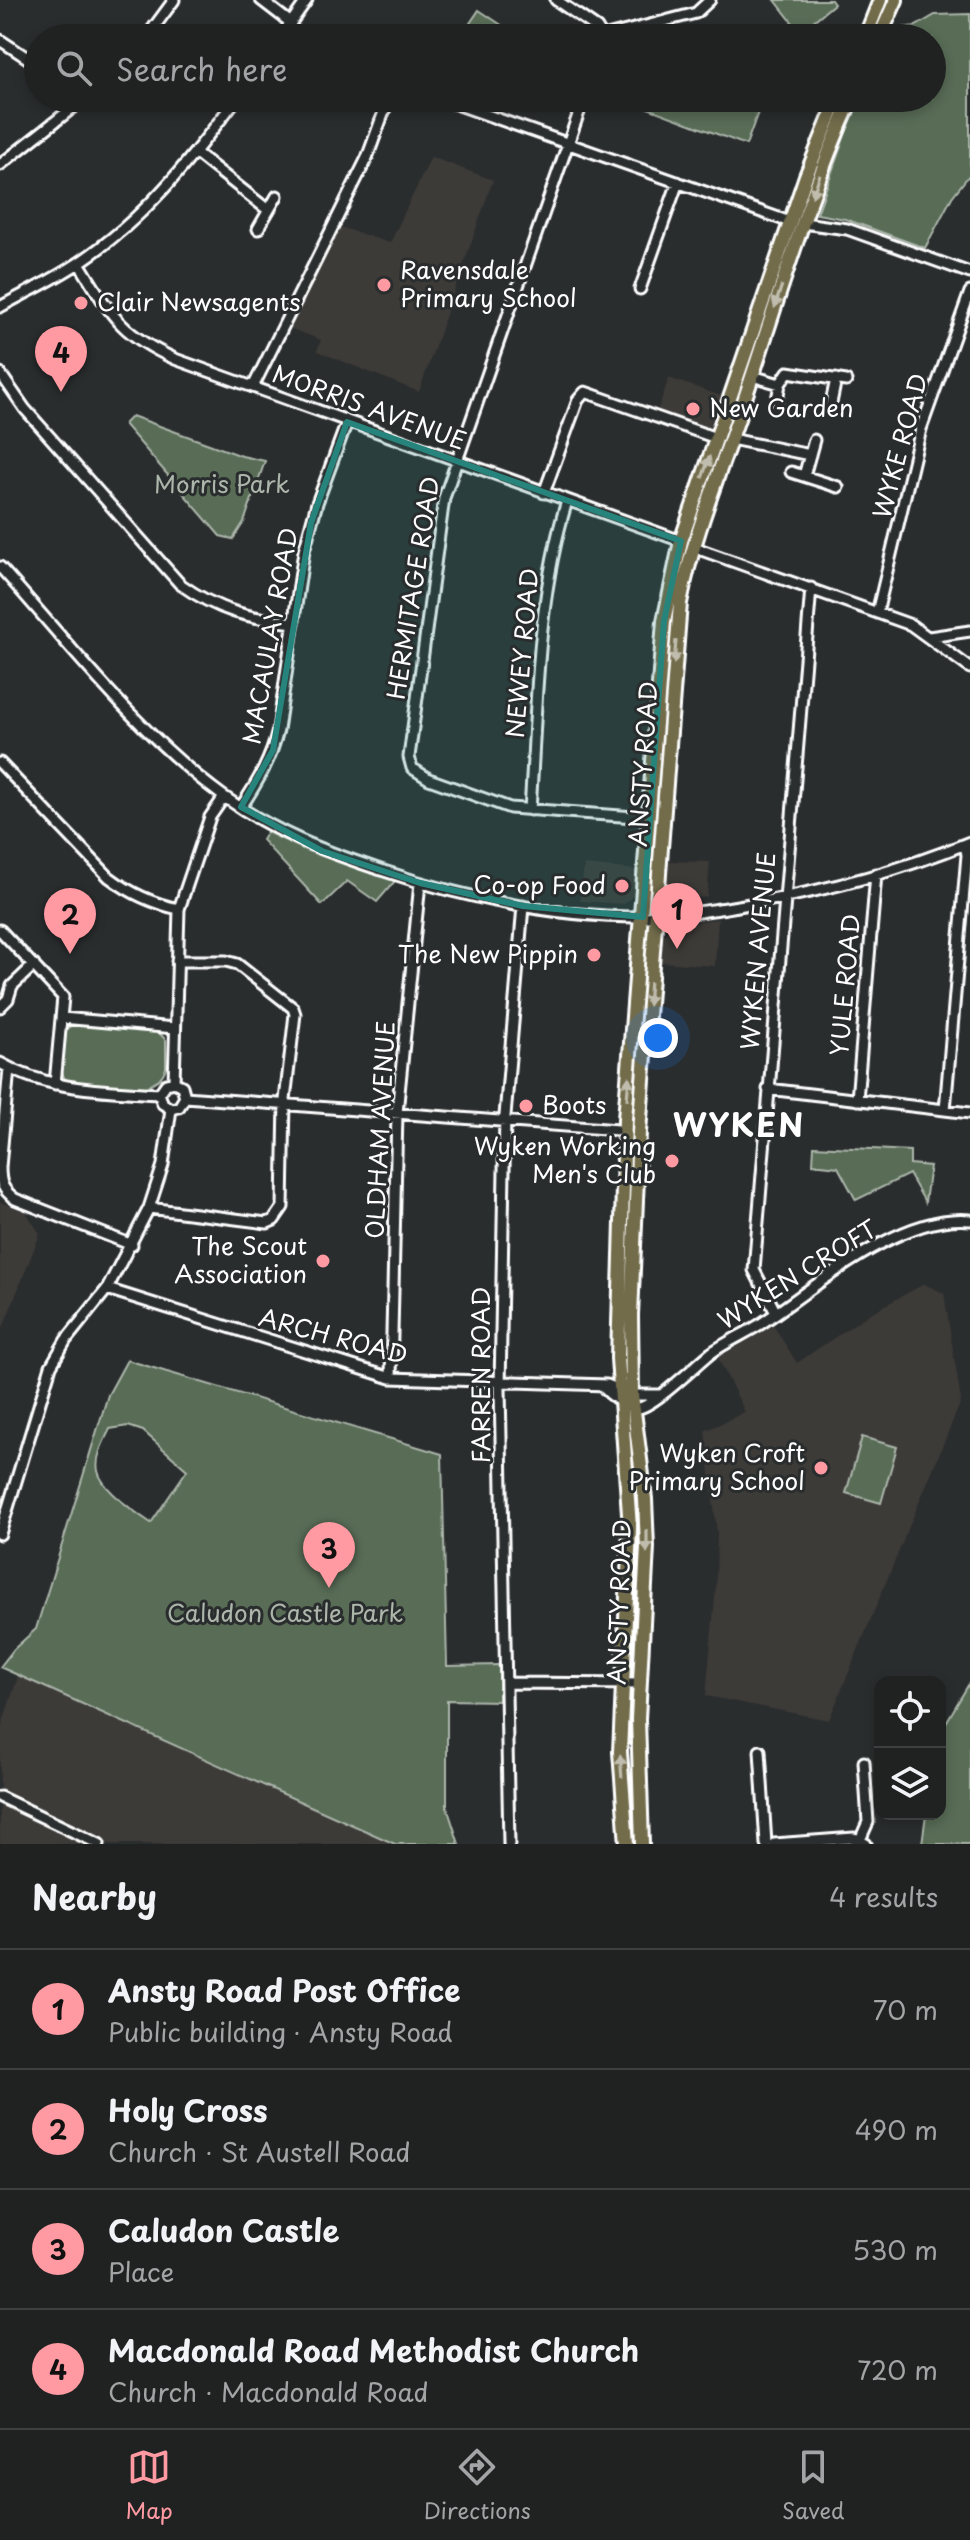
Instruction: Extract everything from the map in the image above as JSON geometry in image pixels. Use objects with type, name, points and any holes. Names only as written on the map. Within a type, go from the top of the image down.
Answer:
[{"type":"highway","points":[[871,24],[883,0]]},
{"type":"highway","points":[[885,24],[896,0]]},
{"type":"highway","name":"ANSTY ROAD","points":[[642,1844],[638,1758],[647,1547],[645,1499],[618,1358],[621,1130],[649,916],[687,544],[731,439],[797,222],[806,176],[832,112]]},
{"type":"highway","name":"ANSTY ROAD","points":[[627,1844],[620,1752],[630,1528],[626,1398],[649,916],[649,818],[664,621],[716,438],[797,222],[845,112]]},
{"type":"highway","points":[[621,1130],[639,1132]]},
{"type":"street","points":[[156,24],[174,0]]},
{"type":"street","points":[[261,0],[290,24],[307,0]]},
{"type":"street","points":[[556,0],[591,24]]},
{"type":"street","points":[[655,24],[696,13],[710,0]]},
{"type":"street","points":[[0,40],[24,56]]},
{"type":"street","points":[[0,165],[64,112]]},
{"type":"street","points":[[0,307],[79,263],[112,238],[156,199],[227,112]]},
{"type":"street","points":[[253,387],[367,158],[384,112]]},
{"type":"street","points":[[478,112],[797,222],[847,229],[970,273]]},
{"type":"street","name":"HERMITAGE ROAD","points":[[530,810],[500,806],[429,779],[414,769],[409,757],[444,498],[579,112]]},
{"type":"street","points":[[196,153],[268,210]]},
{"type":"street","points":[[640,289],[678,182]]},
{"type":"street","points":[[258,229],[277,196]]},
{"type":"street","name":"MORRIS AVENUE","points":[[79,263],[108,311],[138,340],[175,359],[911,625],[970,668]]},
{"type":"street","name":"WYKE ROAD","points":[[877,613],[921,429],[970,292]]},
{"type":"street","points":[[777,400],[780,384],[788,372],[841,380],[830,408]]},
{"type":"street","points":[[0,373],[25,409],[180,584],[228,611],[251,618],[294,623]]},
{"type":"street","points":[[752,376],[780,384]]},
{"type":"street","points":[[544,493],[578,400],[585,392],[716,438]]},
{"type":"street","name":"MACAULAY ROAD","points":[[241,807],[266,769],[273,750],[311,523],[347,422]]},
{"type":"street","points":[[731,439],[810,455]]},
{"type":"street","points":[[804,476],[814,440]]},
{"type":"street","points":[[791,472],[838,487]]},
{"type":"street","name":"NEWEY ROAD","points":[[530,810],[544,599],[556,537],[567,501]]},
{"type":"street","points":[[0,567],[133,717],[224,797],[266,825],[322,851],[420,883],[523,906],[649,916],[784,899],[876,874],[968,843],[945,1110]]},
{"type":"street","name":"WYKEN AVENUE","points":[[776,1313],[754,1270],[811,588]]},
{"type":"street","points":[[929,637],[970,631]]},
{"type":"street","points":[[0,763],[109,877],[154,903],[179,909]]},
{"type":"street","points":[[174,1082],[179,909],[210,817],[224,797]]},
{"type":"street","points":[[530,810],[649,818]]},
{"type":"street","name":"YULE ROAD","points":[[857,1100],[876,874]]},
{"type":"street","name":"OLDHAM AVENUE","points":[[391,1378],[397,1113],[420,883]]},
{"type":"street","name":"FARREN ROAD","points":[[509,1844],[500,1382],[505,1122],[523,906]]},
{"type":"street","points":[[0,930],[62,995],[55,1084]]},
{"type":"street","points":[[149,1208],[267,1223],[274,1220],[283,1207],[285,1104],[295,1014],[293,1008],[237,964],[226,961],[177,961]]},
{"type":"street","points":[[0,1007],[8,999],[12,986],[34,965]]},
{"type":"street","points":[[62,1018],[175,1028]]},
{"type":"street","points":[[132,1245],[15,1199],[4,1191],[0,1182],[0,1167],[5,1066],[32,1079],[55,1084],[159,1094]]},
{"type":"street","points":[[174,1082],[182,1086],[185,1097],[179,1107],[171,1109],[163,1104],[159,1094],[166,1084],[174,1082]]},
{"type":"street","points":[[768,1089],[970,1113]]},
{"type":"street","points":[[185,1097],[621,1130]]},
{"type":"street","points":[[0,1534],[51,1366],[66,1340],[107,1289],[149,1208],[163,1165],[171,1109]]},
{"type":"street","name":"WYKEN CROFT","points":[[626,1398],[644,1407],[714,1351],[843,1267],[917,1226],[951,1219],[970,1220]]},
{"type":"street","name":"ARCH ROAD","points":[[107,1289],[391,1378],[602,1386],[626,1398]]},
{"type":"street","points":[[506,1683],[640,1684]]},
{"type":"street","points":[[760,1751],[766,1844]]},
{"type":"street","points":[[774,1844],[854,1838],[863,1842],[868,1822],[864,1762]]},
{"type":"street","points":[[0,1797],[99,1844]]},
{"type":"highlighted area","points":[[347,422],[681,541],[664,621],[643,917],[523,906],[420,883],[322,851],[241,807],[273,750],[311,523]]},
{"type":"shaded area","name":"Ravensdale Primary School","points":[[431,157],[493,180],[419,392],[317,351],[321,340],[289,328],[340,227],[390,243]]},
{"type":"shaded area","points":[[669,378],[721,396],[708,430],[657,412]]},
{"type":"shaded area","points":[[668,861],[710,862],[707,897],[672,901],[665,895]]},
{"type":"shaded area","points":[[584,865],[638,870],[636,893],[624,904],[580,901]]},
{"type":"shaded area","points":[[718,919],[715,966],[661,962],[663,936],[675,924]]},
{"type":"shaded area","points":[[0,1202],[26,1212],[40,1234],[0,1335]]},
{"type":"shaded area","name":"Wyken Croft Primary School","points":[[924,1284],[944,1293],[961,1401],[829,1720],[706,1696],[716,1586],[717,1533],[705,1431],[745,1412],[718,1358],[773,1325],[797,1363],[869,1314]]},
{"type":"shaded area","points":[[19,1674],[395,1844],[0,1844],[0,1731]]},
{"type":"green space","points":[[775,0],[831,0],[834,4],[810,24],[794,24]]},
{"type":"green space","points":[[479,10],[500,24],[470,24]]},
{"type":"green space","points":[[970,14],[970,174],[952,197],[925,248],[845,219],[817,214],[854,112],[946,112],[946,24],[919,24],[935,15]]},
{"type":"green space","points":[[658,112],[758,112],[746,145]]},
{"type":"green space","name":"Morris Park","points":[[132,416],[242,456],[265,461],[244,522],[233,539],[220,536],[124,424]]},
{"type":"green space","points":[[267,832],[305,850],[395,881],[377,902],[347,881],[322,905],[262,840]]},
{"type":"green space","points":[[73,1024],[157,1031],[166,1040],[166,1068],[163,1074],[142,1089],[66,1080],[61,1069],[64,1031]]},
{"type":"green space","points":[[814,1146],[910,1151],[910,1164],[930,1166],[925,1202],[909,1174],[856,1200],[838,1167],[813,1164]]},
{"type":"green space","name":"Caludon Castle Park","points":[[127,1360],[442,1454],[447,1666],[499,1665],[499,1701],[447,1700],[447,1807],[459,1844],[395,1844],[0,1667],[36,1629],[108,1395]],"holes":[[[128,1426],[143,1431],[187,1470],[151,1523],[106,1486],[97,1466],[110,1429]]]},
{"type":"green space","points":[[862,1437],[897,1447],[881,1503],[846,1493]]},
{"type":"green space","points":[[970,1682],[970,1844],[922,1844],[925,1820],[946,1820],[946,1723]]},
{"type":"place","name":"Ravensdale Primary School","points":[[384,285]]},
{"type":"place","name":"Clair Newsagents","points":[[81,303]]},
{"type":"place","name":"Macdonald Road Methodist Church","points":[[61,392]]},
{"type":"place","name":"New Garden","points":[[693,409]]},
{"type":"place","name":"Co-op Food","points":[[622,886]]},
{"type":"place","name":"Ansty Road Post Office","points":[[677,949]]},
{"type":"place","name":"Holy Cross","points":[[70,954]]},
{"type":"place","name":"The New Pippin","points":[[594,955]]},
{"type":"place","name":"Boots","points":[[526,1106]]},
{"type":"place","name":"Wyken Working Men's Club","points":[[672,1161]]},
{"type":"place","name":"The Scout Association","points":[[323,1261]]},
{"type":"place","name":"Wyken Croft Primary School","points":[[821,1468]]},
{"type":"place","name":"Caludon Castle","points":[[329,1588]]},
{"type":"district","name":"WYKEN","points":[[739,1126]]}]
